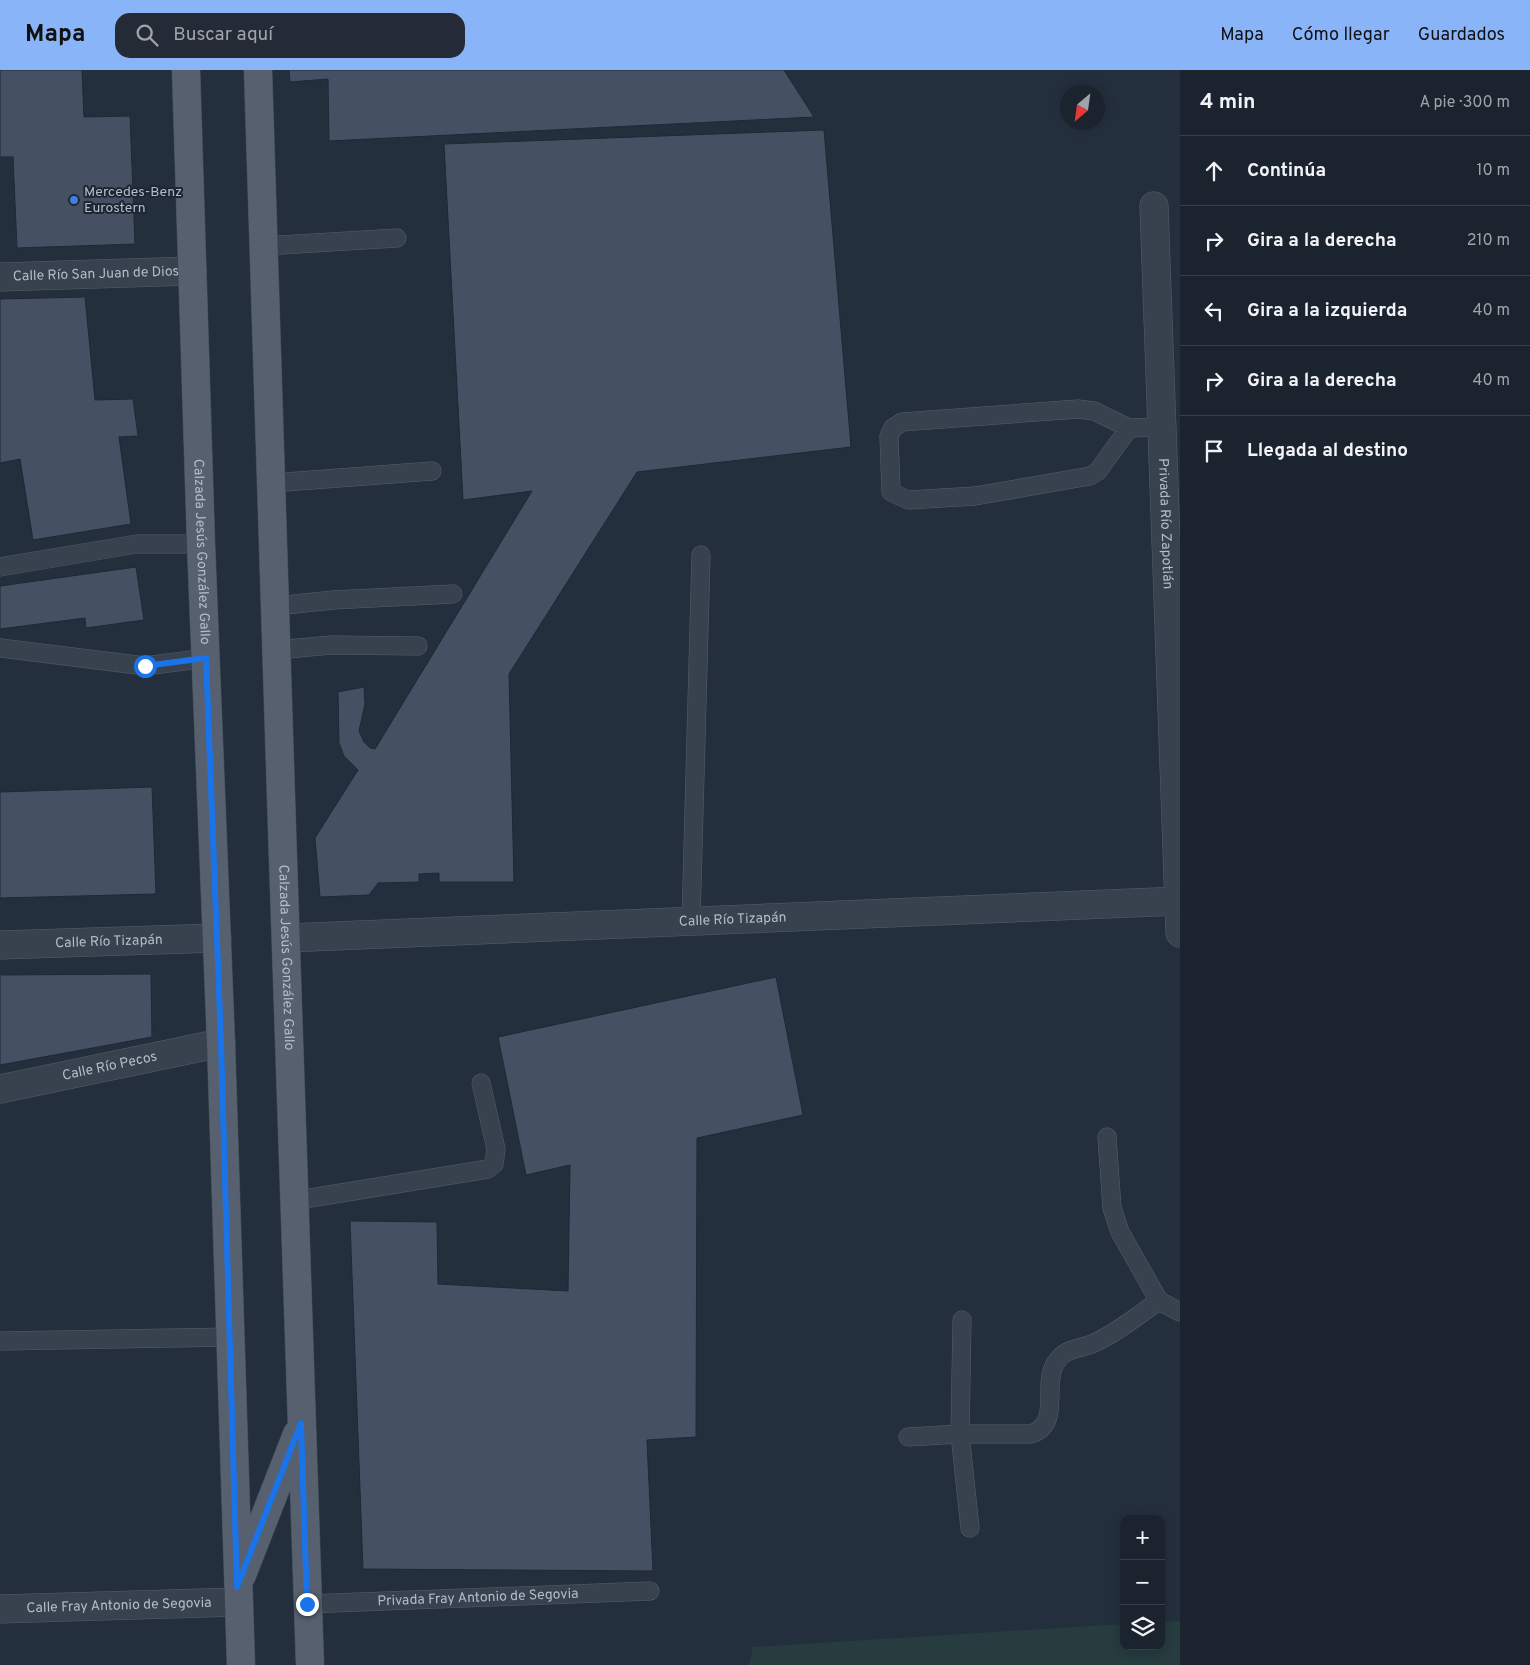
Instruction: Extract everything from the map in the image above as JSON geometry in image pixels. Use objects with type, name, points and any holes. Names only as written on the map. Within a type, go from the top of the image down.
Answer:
[{"type":"main road","name":"Calzada Jesús González Gallo","points":[[186,70],[206,658],[218,938],[240,1665]]},
{"type":"main road","name":"Calzada Jesús González Gallo","points":[[258,70],[287,938],[292,1201],[310,1665]]},
{"type":"main road","points":[[237,1595],[301,1423]]},
{"type":"street","name":"Privada Río Zapotlán","points":[[1154,206],[1180,934]]},
{"type":"street","name":"Calle Río San Juan de Dios","points":[[0,277],[192,271]]},
{"type":"street","name":"Calle Río Tizapán","points":[[287,938],[1179,901]]},
{"type":"street","name":"Calle Río Tizapán","points":[[0,945],[218,938]]},
{"type":"street","name":"Calle Río Pecos","points":[[0,1089],[221,1043]]},
{"type":"street","name":"Calle Fray Antonio de Segovia","points":[[0,1608],[237,1595]]},
{"type":"lane","points":[[264,246],[397,238]]},
{"type":"lane","points":[[1129,428],[1098,471],[1090,476],[975,496],[908,500],[891,492],[889,436],[893,428],[902,422],[1078,409],[1094,411],[1129,428],[1162,427]]},
{"type":"lane","points":[[272,483],[432,471]]},
{"type":"lane","points":[[0,567],[137,544],[202,544]]},
{"type":"lane","points":[[691,921],[701,554]]},
{"type":"lane","points":[[276,606],[333,600],[453,594]]},
{"type":"lane","points":[[277,650],[331,645],[418,646]]},
{"type":"lane","points":[[0,648],[145,666],[206,658]]},
{"type":"lane","points":[[292,1201],[488,1169],[494,1164],[496,1149],[481,1083]]},
{"type":"lane","points":[[1107,1136],[1112,1208],[1128,1248],[1158,1301],[1180,1312]]},
{"type":"lane","points":[[908,1437],[960,1434],[1031,1434],[1039,1432],[1047,1422],[1050,1372],[1064,1352],[1094,1343],[1158,1301]]},
{"type":"lane","points":[[962,1320],[960,1434],[970,1528]]},
{"type":"lane","points":[[2,1341],[230,1337]]},
{"type":"lane","name":"Privada Fray Antonio de Segovia","points":[[307,1604],[650,1591]]},
{"type":"green space","points":[[1180,1621],[1180,1665],[749,1665],[753,1647],[1120,1624],[1120,1650],[1165,1650],[1165,1622]]},
{"type":"building","name":"Mercedes-Benz Eurostern","points":[[0,70],[82,70],[84,117],[130,116],[135,244],[17,248],[13,157],[0,157]]},
{"type":"building","points":[[289,70],[784,70],[814,117],[329,141],[328,79],[290,82]]},
{"type":"building","points":[[824,130],[851,447],[637,472],[509,674],[514,882],[439,882],[439,873],[419,874],[419,882],[378,883],[369,895],[320,897],[315,838],[358,770],[344,756],[339,743],[338,692],[364,687],[365,704],[359,731],[364,742],[370,748],[375,749],[532,491],[463,500],[444,144]]},
{"type":"building","points":[[85,297],[95,400],[133,399],[138,436],[119,437],[131,524],[33,540],[20,459],[0,463],[0,299]]},
{"type":"building","points":[[136,567],[144,620],[86,628],[85,618],[0,629],[0,586]]},
{"type":"building","points":[[152,787],[156,894],[0,898],[0,792]]},
{"type":"building","points":[[151,974],[152,1037],[0,1065],[0,975]]},
{"type":"building","points":[[776,977],[803,1115],[697,1138],[696,1437],[647,1440],[653,1571],[363,1569],[350,1221],[437,1222],[438,1284],[568,1291],[570,1165],[526,1175],[498,1037]]},
{"type":"place","name":"Mercedes-Benz Eurostern","points":[[74,200]]},
{"type":"route","points":[[145,666],[206,658],[221,1043],[237,1587],[301,1423],[307,1604]]}]
